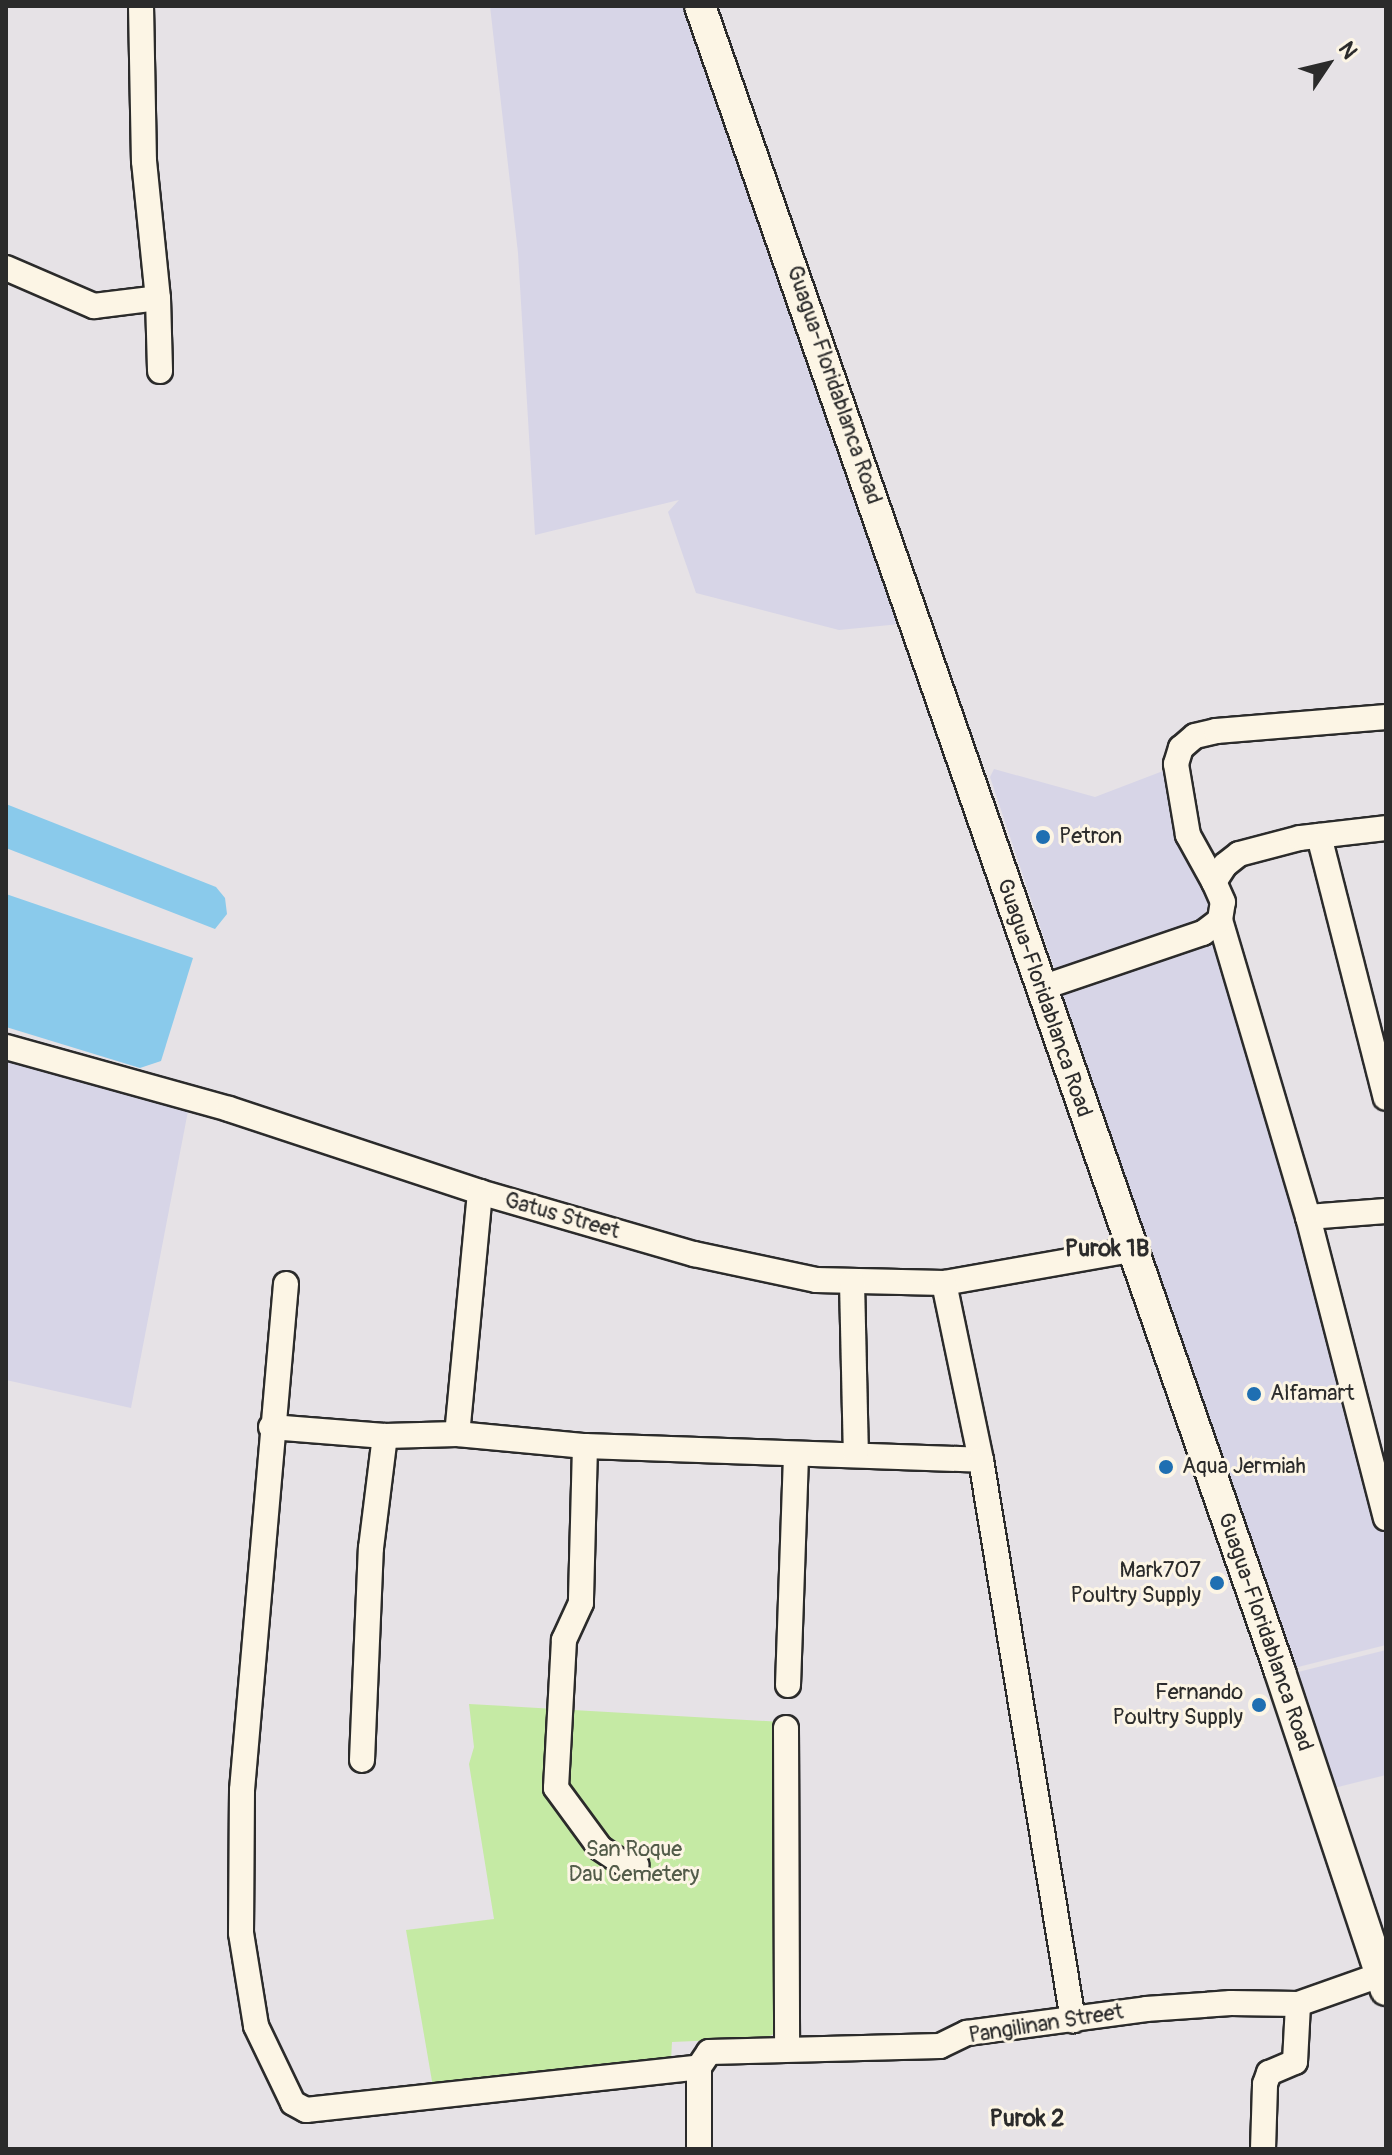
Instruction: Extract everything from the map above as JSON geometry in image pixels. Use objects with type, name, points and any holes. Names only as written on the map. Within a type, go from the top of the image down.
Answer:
[{"type":"main road","name":"Guagua-Floridablanca Road","points":[[700,6],[849,427],[1308,1755],[1383,1983]]},
{"type":"street","points":[[141,6],[144,161],[158,298],[160,371]]},
{"type":"street","points":[[6,268],[94,306],[158,298]]},
{"type":"street","points":[[1386,717],[1216,731],[1195,736],[1181,748],[1176,764],[1188,835],[1223,902],[1220,920],[1308,1217],[1386,1518]]},
{"type":"street","points":[[1214,882],[1225,865],[1239,854],[1319,836],[1386,828]]},
{"type":"street","points":[[1319,836],[1386,1098]]},
{"type":"street","points":[[1041,988],[1203,933],[1220,920]]},
{"type":"street","name":"Gatus Street","points":[[6,1047],[229,1109],[480,1192],[694,1254],[816,1280],[944,1283],[1131,1250]]},
{"type":"street","points":[[457,1434],[480,1192]]},
{"type":"street","points":[[1308,1217],[1386,1211]]},
{"type":"street","points":[[852,1282],[856,1454]]},
{"type":"street","points":[[944,1283],[981,1460],[1073,2020]]},
{"type":"street","name":"Pangilinan Street","points":[[286,1284],[271,1427],[242,1790],[241,1933],[256,2026],[293,2103],[306,2110],[787,2048],[940,2046],[967,2033],[1146,2009],[1231,2003],[1298,2004],[1383,1983]]},
{"type":"street","points":[[271,1427],[385,1436],[457,1434],[585,1446],[981,1460]]},
{"type":"street","points":[[362,1760],[371,1548],[385,1436]]},
{"type":"street","points":[[585,1446],[581,1603],[564,1640],[556,1788],[600,1848],[619,1861],[637,1865]]},
{"type":"street","points":[[788,1685],[796,1454]]},
{"type":"street","points":[[786,1728],[787,2048]]},
{"type":"street","points":[[1263,2149],[1265,2084],[1269,2073],[1295,2062],[1298,2004]]},
{"type":"street","points":[[699,2149],[704,2060]]},
{"type":"shaded area","points":[[490,6],[685,6],[755,211],[831,416],[900,624],[839,630],[696,593],[668,512],[679,500],[535,535],[518,253]]},
{"type":"shaded area","points":[[1171,760],[1210,901],[1207,910],[1196,924],[1064,973],[1055,971],[990,777],[994,769],[1095,797],[1163,771]]},
{"type":"shaded area","points":[[1215,935],[1386,1536],[1386,1645],[1290,1668],[1059,997],[1063,985]]},
{"type":"shaded area","points":[[6,1057],[188,1111],[131,1408],[6,1380]]},
{"type":"shaded area","points":[[1386,1650],[1386,1775],[1330,1789],[1290,1674]]},
{"type":"green space","name":"San Roque Dau Cemetery","points":[[469,1704],[782,1722],[781,2030],[766,2038],[672,2042],[671,2061],[433,2087],[406,1930],[494,1919],[469,1764],[474,1747]]},
{"type":"water","points":[[6,804],[216,887],[225,898],[227,914],[215,929],[6,848]]},
{"type":"water","points":[[6,894],[193,958],[161,1061],[140,1068],[6,1027]]},
{"type":"place","name":"Petron","points":[[1043,837]]},
{"type":"place","name":"Alfamart","points":[[1254,1394]]},
{"type":"place","name":"Aqua Jermiah","points":[[1166,1467]]},
{"type":"place","name":"Mark707 Poultry Supply","points":[[1217,1583]]},
{"type":"place","name":"Fernando Poultry Supply","points":[[1259,1705]]},
{"type":"district","name":"Purok 1B","points":[[1107,1249]]},
{"type":"district","name":"Purok 2","points":[[1027,2119]]}]
